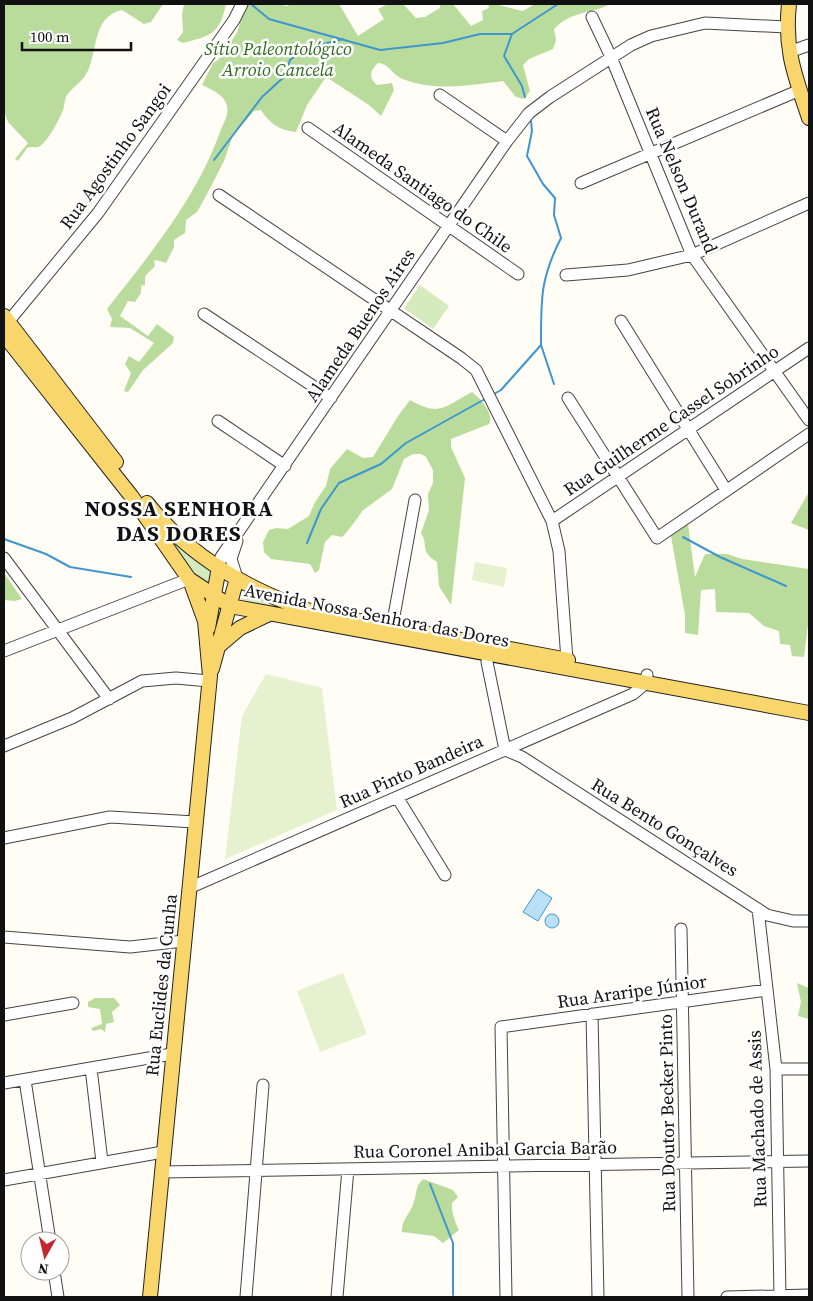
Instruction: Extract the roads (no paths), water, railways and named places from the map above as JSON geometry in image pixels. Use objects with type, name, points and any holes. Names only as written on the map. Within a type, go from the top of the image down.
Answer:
[{"type":"main road","points":[[788,4],[786,28],[789,52],[809,118]]},
{"type":"main road","name":"Avenida Nossa Senhora das Dores","points":[[5,324],[158,517],[182,541],[219,567],[282,602],[313,612],[392,627],[488,650],[567,660],[809,714]]},
{"type":"main road","name":"Avenida Nossa Senhora das Dores","points":[[5,324],[132,497],[189,579],[230,606],[646,679],[809,704]]},
{"type":"main road","name":"Rua Euclides da Cunha","points":[[207,634],[219,567]]},
{"type":"main road","name":"Rua Euclides da Cunha","points":[[210,678],[237,578]]},
{"type":"main road","name":"Rua Euclides da Cunha","points":[[150,1297],[172,1054],[210,678],[207,634],[198,598],[189,579]]},
{"type":"main road","points":[[220,645],[240,628],[269,614]]},
{"type":"street","name":"Rua Agostinho Sangoi","points":[[5,324],[98,213],[234,20],[242,4]]},
{"type":"street","name":"Rua Nelson Durand","points":[[592,17],[611,57],[692,255],[809,420]]},
{"type":"street","name":"Alameda Buenos Aires","points":[[219,567],[221,557],[507,141],[529,113],[577,78],[650,36],[705,23],[786,28]]},
{"type":"street","points":[[789,52],[809,45]]},
{"type":"street","points":[[582,183],[800,90]]},
{"type":"street","points":[[440,95],[507,141]]},
{"type":"street","name":"Alameda Santiago do Chile","points":[[308,128],[518,274]]},
{"type":"street","points":[[219,195],[471,366],[484,385],[552,521],[558,551],[567,660]]},
{"type":"street","points":[[566,275],[628,270],[692,255],[809,203]]},
{"type":"street","points":[[204,314],[331,398]]},
{"type":"street","points":[[621,321],[726,490]]},
{"type":"street","name":"Rua Guilherme Cassel Sobrinho","points":[[552,521],[809,348]]},
{"type":"street","points":[[568,398],[657,538],[809,434]]},
{"type":"street","points":[[218,421],[285,466]]},
{"type":"street","points":[[392,627],[415,500]]},
{"type":"street","name":"Alameda Buenos Aires","points":[[237,578],[231,559],[241,530]]},
{"type":"street","points":[[4,558],[109,699]]},
{"type":"street","points":[[4,651],[189,579]]},
{"type":"street","points":[[488,650],[487,662],[505,750]]},
{"type":"street","points":[[4,744],[72,718],[132,685],[155,679],[210,678]]},
{"type":"street","name":"Rua Pinto Bandeira","points":[[189,888],[633,694],[646,679]]},
{"type":"street","name":"Rua Bento Gonçalves","points":[[505,750],[522,757],[758,909],[778,919],[809,921]]},
{"type":"street","points":[[397,797],[446,875]]},
{"type":"street","points":[[4,838],[110,817],[196,822]]},
{"type":"street","name":"Rua Machado de Assis","points":[[758,909],[776,1069],[780,1297]]},
{"type":"street","name":"Rua Doutor Becker Pinto","points":[[681,929],[688,1297]]},
{"type":"street","points":[[4,937],[130,947],[184,941]]},
{"type":"street","name":"Rua Araripe Júnior","points":[[504,1166],[501,1027],[767,990]]},
{"type":"street","points":[[4,1015],[73,1003]]},
{"type":"street","points":[[592,1014],[598,1297]]},
{"type":"street","points":[[4,1083],[172,1054]]},
{"type":"street","points":[[91,1068],[102,1162]]},
{"type":"street","points":[[776,1069],[809,1069]]},
{"type":"street","points":[[25,1080],[49,1231]]},
{"type":"street","points":[[246,1297],[263,1085]]},
{"type":"street","points":[[4,1180],[163,1152]]},
{"type":"street","name":"Rua Coronel Anibal Garcia Barão","points":[[161,1172],[256,1172],[809,1161]]},
{"type":"street","points":[[504,1166],[506,1297]]},
{"type":"street","points":[[337,1297],[348,1169]]},
{"type":"street","points":[[56,1281],[58,1297]]},
{"type":"street","points":[[727,1297],[809,1296]]},
{"type":"water","points":[[538,889],[552,898],[538,921],[523,912]]},
{"type":"water","points":[[549,914],[555,914],[559,921],[555,928],[549,928],[545,924],[545,918]]},
{"type":"waterway","points":[[251,4],[269,19],[380,50],[443,43],[480,34],[512,34]]},
{"type":"waterway","points":[[512,34],[558,4]]},
{"type":"waterway","points":[[512,34],[504,56],[522,86],[525,97]]},
{"type":"waterway","points":[[214,160],[262,97],[285,76],[290,60],[304,49],[343,39]]},
{"type":"waterway","points":[[494,394],[501,390],[541,345],[541,315],[545,278],[561,238],[554,215],[555,198],[543,184],[527,156],[532,131],[531,121]]},
{"type":"waterway","points":[[541,345],[554,384]]},
{"type":"waterway","points":[[307,543],[321,509],[339,483],[381,464],[406,443],[485,399]]},
{"type":"waterway","points":[[683,537],[720,557],[786,586]]},
{"type":"waterway","points":[[4,539],[46,554],[70,567],[131,577]]},
{"type":"waterway","points":[[430,1184],[453,1243],[453,1295]]},
{"type":"district","name":"NOSSA SENHORA DAS DORES","points":[[179,520]]},
{"type":"park label","name":"Sítio Paleontológico Arroio Cancela","points":[[278,58]]}]
